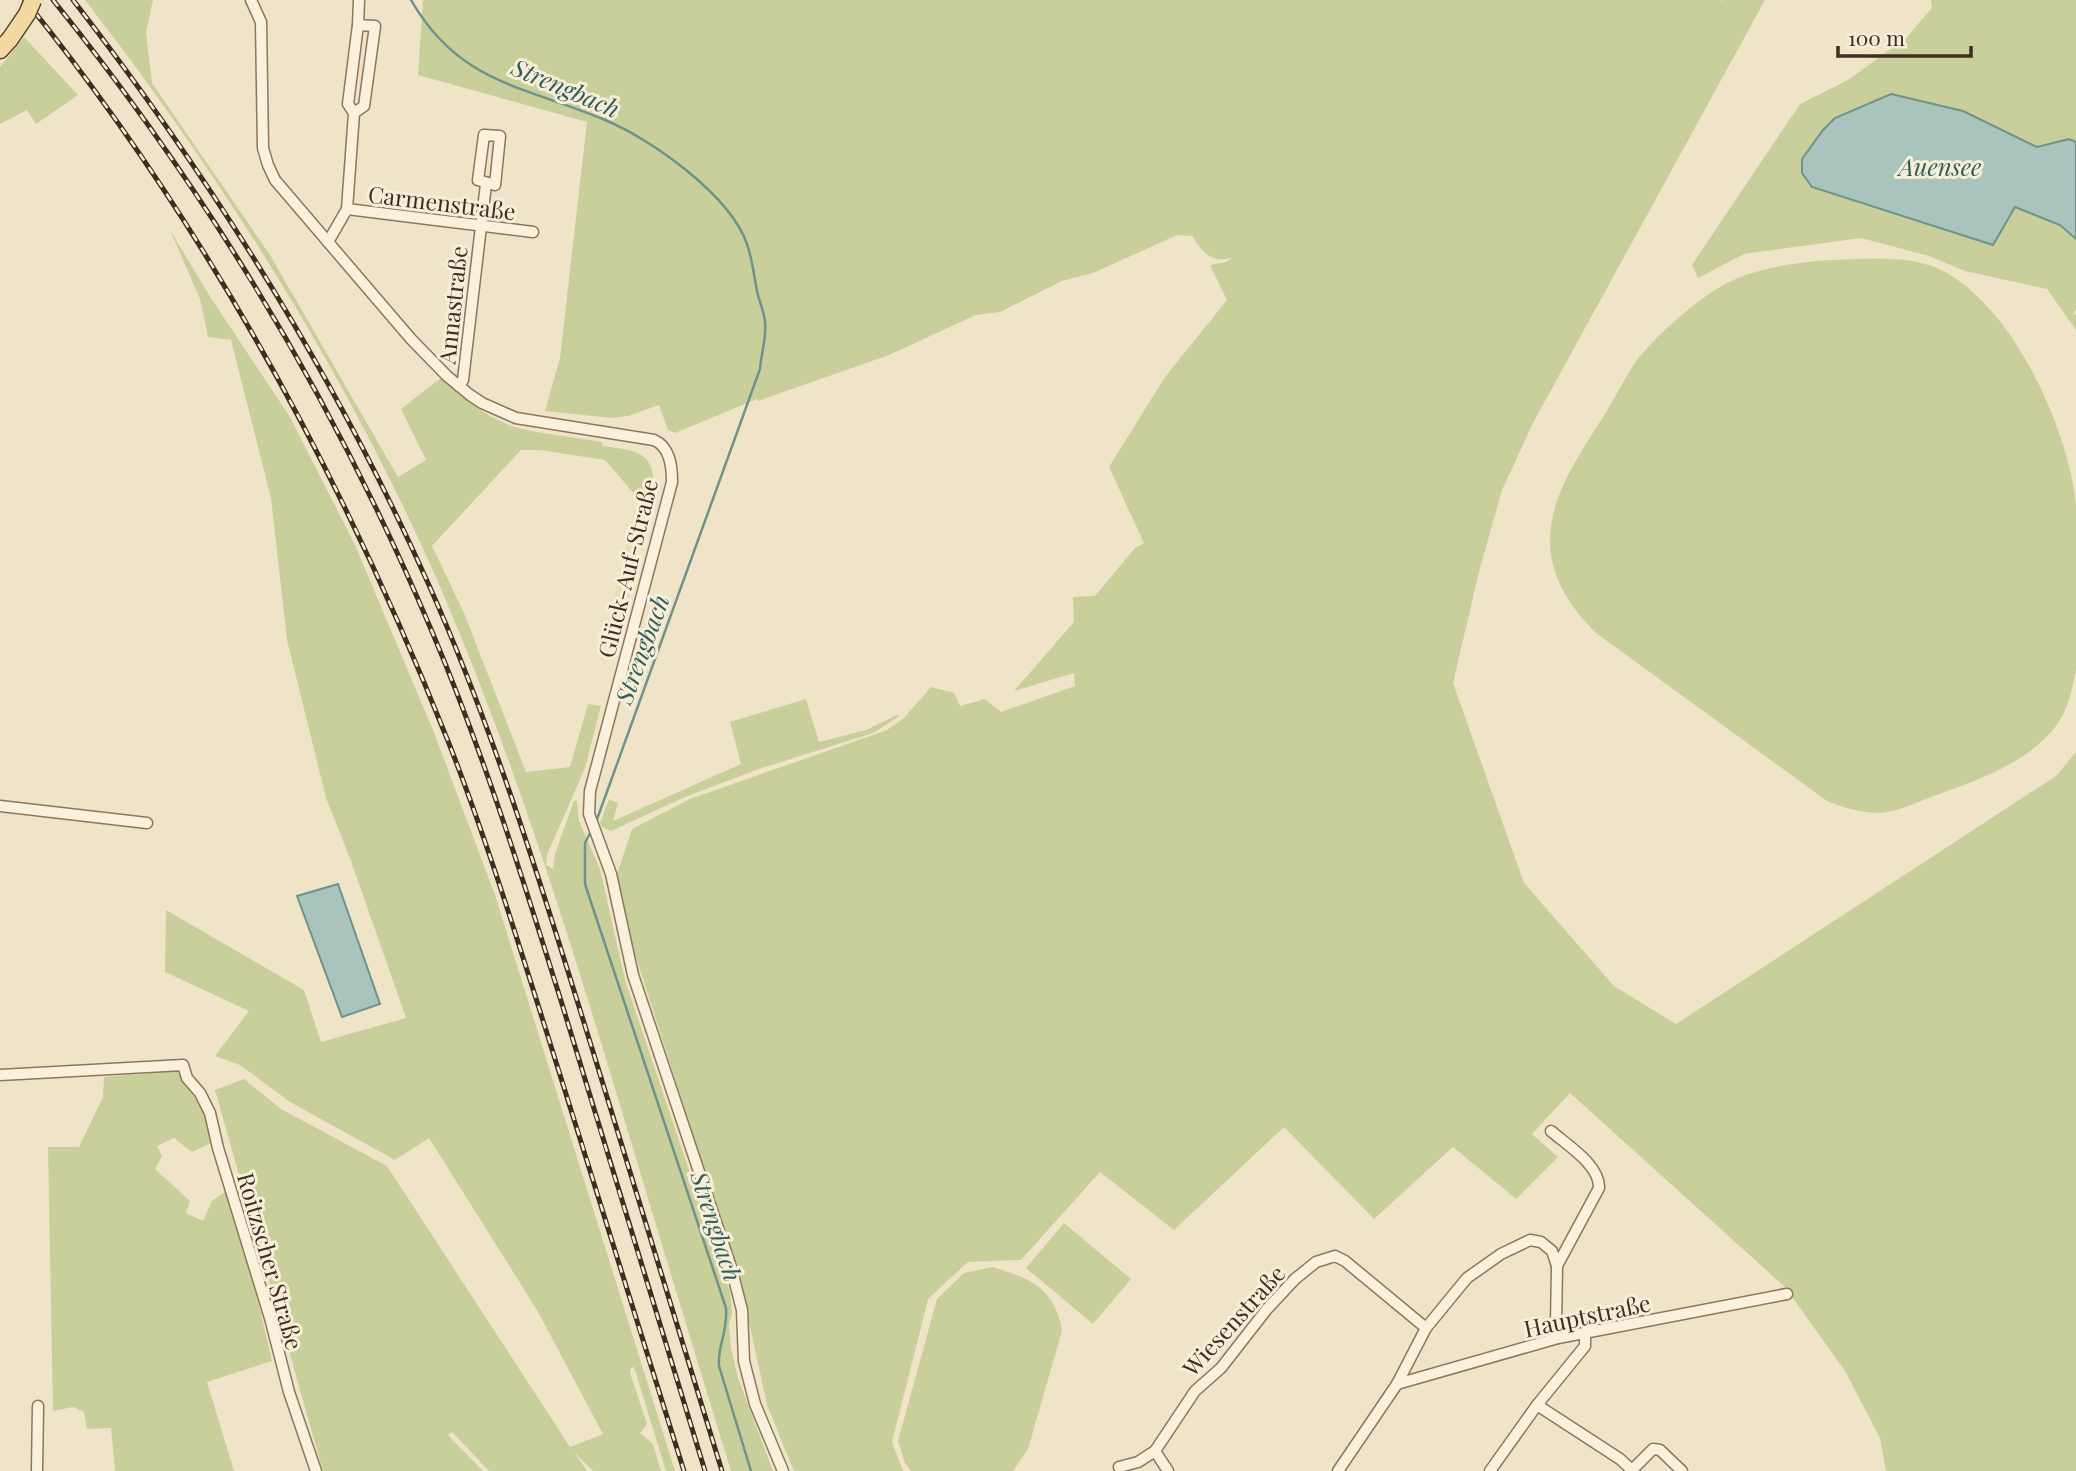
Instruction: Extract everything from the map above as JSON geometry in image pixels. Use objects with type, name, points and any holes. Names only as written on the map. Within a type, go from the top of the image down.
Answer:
[{"type":"main road","points":[[5,45],[27,14],[33,0]]},
{"type":"street","name":"Glück-Auf-Straße","points":[[251,0],[261,22],[263,148],[275,180],[411,339],[459,386],[482,403],[516,418],[661,442],[669,457],[672,482],[590,791],[589,814],[611,874],[634,975],[739,1294],[744,1362],[755,1404],[783,1471]]},
{"type":"street","points":[[328,242],[347,209],[354,113],[348,104],[359,0]]},
{"type":"street","points":[[354,113],[364,106],[374,26],[358,25]]},
{"type":"street","points":[[484,135],[500,136],[495,185],[486,184],[478,180],[484,135]]},
{"type":"street","name":"Annastraße","points":[[459,386],[463,380],[486,184]]},
{"type":"street","name":"Carmenstraße","points":[[347,209],[533,232]]},
{"type":"street","points":[[0,806],[147,823]]},
{"type":"street","name":"Roitzscher Straße","points":[[0,1075],[183,1065],[187,1078],[200,1093],[210,1113],[289,1392],[316,1471]]},
{"type":"street","points":[[1551,1131],[1592,1167],[1599,1179],[1599,1188],[1558,1266]]},
{"type":"street","points":[[1338,1471],[1397,1384],[1426,1328],[1466,1278],[1530,1240],[1541,1242],[1552,1251],[1558,1266],[1558,1338]]},
{"type":"street","name":"Wiesenstraße","points":[[1155,1451],[1195,1391],[1221,1368],[1295,1279],[1316,1262],[1335,1256],[1345,1261],[1426,1328]]},
{"type":"street","name":"Hauptstraße","points":[[1397,1384],[1558,1338],[1787,1294]]},
{"type":"street","points":[[1490,1471],[1537,1405],[1585,1346],[1586,1333]]},
{"type":"street","points":[[1537,1405],[1620,1459],[1632,1471],[1653,1449],[1660,1450],[1677,1469]]},
{"type":"street","points":[[37,1471],[38,1406]]},
{"type":"street","points":[[1119,1467],[1138,1462],[1155,1451],[1168,1471]]},
{"type":"shaded area","points":[[635,506],[636,509],[648,512],[621,629],[608,626]]},
{"type":"green space","points":[[85,0],[153,0],[146,32],[152,83],[270,255],[398,477],[426,460],[401,409],[441,378],[458,394],[497,420],[519,428],[602,442],[602,446],[632,451],[647,460],[651,467],[653,490],[637,497],[605,460],[540,450],[521,450],[432,546],[464,613],[526,772],[570,767],[588,704],[601,706],[585,768],[547,855],[546,865],[553,869],[555,854],[574,801],[577,801],[579,821],[600,869],[625,980],[730,1292],[731,1348],[738,1378],[773,1471],[731,1471],[553,890],[486,700],[435,575],[361,424],[277,277],[185,136]]},
{"type":"green space","points":[[423,0],[1722,0],[1721,3],[1723,0],[1765,0],[1533,423],[1502,490],[1479,572],[1453,683],[1524,883],[1614,986],[1676,1024],[2056,776],[2076,752],[2076,1471],[1886,1471],[1880,1438],[1845,1371],[1785,1287],[1570,1093],[1532,1134],[1558,1157],[1516,1199],[1453,1147],[1374,1219],[1284,1127],[1174,1230],[1100,1172],[1021,1260],[968,1262],[928,1299],[892,1442],[903,1471],[794,1471],[767,1405],[740,1280],[630,939],[617,874],[632,829],[690,799],[887,730],[904,718],[931,687],[954,693],[960,706],[985,699],[1001,712],[1075,686],[1074,673],[1014,691],[1074,622],[1073,597],[1095,596],[1135,548],[1144,543],[1109,467],[1165,377],[1227,300],[1210,265],[1232,258],[1213,258],[1204,252],[1192,236],[1177,235],[1093,273],[1062,281],[1000,312],[976,315],[889,355],[758,401],[757,399],[675,433],[668,430],[659,405],[628,416],[612,418],[545,411],[560,358],[587,122],[418,75]]},
{"type":"green space","points":[[1931,0],[2076,0],[2076,142],[2068,139],[2037,147],[1963,111],[1992,245],[2015,207],[2060,225],[2076,239],[2076,310],[2073,313],[2076,315],[2076,330],[2047,289],[1965,271],[1929,256],[1861,238],[1744,254],[1698,278],[1692,265],[1800,104],[1848,80],[1906,38],[1932,8]]},
{"type":"green space","points":[[24,37],[78,95],[36,124],[27,110],[0,124],[0,67]]},
{"type":"green space","points":[[170,230],[211,298],[290,417],[355,545],[433,730],[495,895],[675,1471],[666,1471],[634,1367],[630,1373],[647,1424],[640,1433],[653,1444],[661,1471],[593,1471],[574,1452],[587,1471],[489,1471],[452,1432],[448,1435],[483,1471],[323,1471],[215,1090],[244,1079],[281,1109],[387,1166],[570,1447],[603,1434],[537,1310],[429,1138],[395,1160],[290,1102],[240,1065],[215,1056],[249,1011],[165,972],[166,910],[304,990],[321,1042],[406,1018],[326,798],[287,640],[271,498],[231,340],[208,337],[200,299]]},
{"type":"green space","points":[[1873,258],[1917,262],[1937,268],[1964,284],[1989,308],[2011,337],[2048,404],[2071,473],[2076,504],[2076,670],[2069,699],[2060,720],[2030,751],[1999,770],[1906,807],[1879,813],[1853,810],[1827,801],[1596,633],[1565,594],[1555,571],[1550,545],[1555,508],[1578,457],[1634,365],[1667,328],[1704,297],[1742,277],[1788,265]]},
{"type":"green space","points":[[806,699],[819,742],[866,730],[899,714],[873,733],[759,769],[685,797],[611,831],[600,824],[609,799],[618,803],[613,821],[741,764],[730,722]]},
{"type":"green space","points":[[177,1071],[204,1112],[213,1142],[192,1152],[174,1138],[157,1146],[162,1156],[155,1169],[190,1201],[186,1213],[203,1221],[212,1201],[226,1191],[272,1361],[207,1382],[234,1471],[115,1471],[111,1428],[87,1429],[84,1412],[73,1407],[53,1411],[48,1147],[79,1147],[103,1097],[104,1077]]},
{"type":"green space","points":[[1064,1223],[1131,1279],[1093,1324],[1026,1268]]},
{"type":"green space","points":[[992,1267],[1039,1287],[1053,1304],[1062,1331],[1028,1449],[1013,1471],[911,1471],[905,1463],[898,1441],[937,1299],[964,1273]]},
{"type":"water","name":"Auensee","points":[[1891,94],[1963,111],[2037,147],[2069,139],[2076,142],[2076,239],[2060,225],[2015,207],[1993,245],[1812,187],[1802,173],[1802,159],[1823,130],[1835,118]]},
{"type":"water","points":[[338,884],[380,1004],[342,1017],[297,896]]},
{"type":"waterway","name":"Strengbach","points":[[411,0],[430,28],[450,49],[472,66],[496,79],[624,129],[666,155],[707,188],[738,225],[747,244],[764,314],[765,333],[760,369],[596,822]]},
{"type":"waterway","name":"Strengbach","points":[[591,831],[585,843],[585,884],[726,1308],[719,1366],[751,1471]]},
{"type":"railway","points":[[25,0],[91,85],[153,173],[265,355],[363,544],[407,642],[462,776],[499,884],[684,1471]]},
{"type":"railway","points":[[53,0],[164,148],[265,304],[355,466],[433,634],[469,725],[533,910],[705,1471]]},
{"type":"railway","points":[[73,0],[174,138],[268,281],[353,429],[428,583],[476,700],[519,818],[722,1471]]}]
